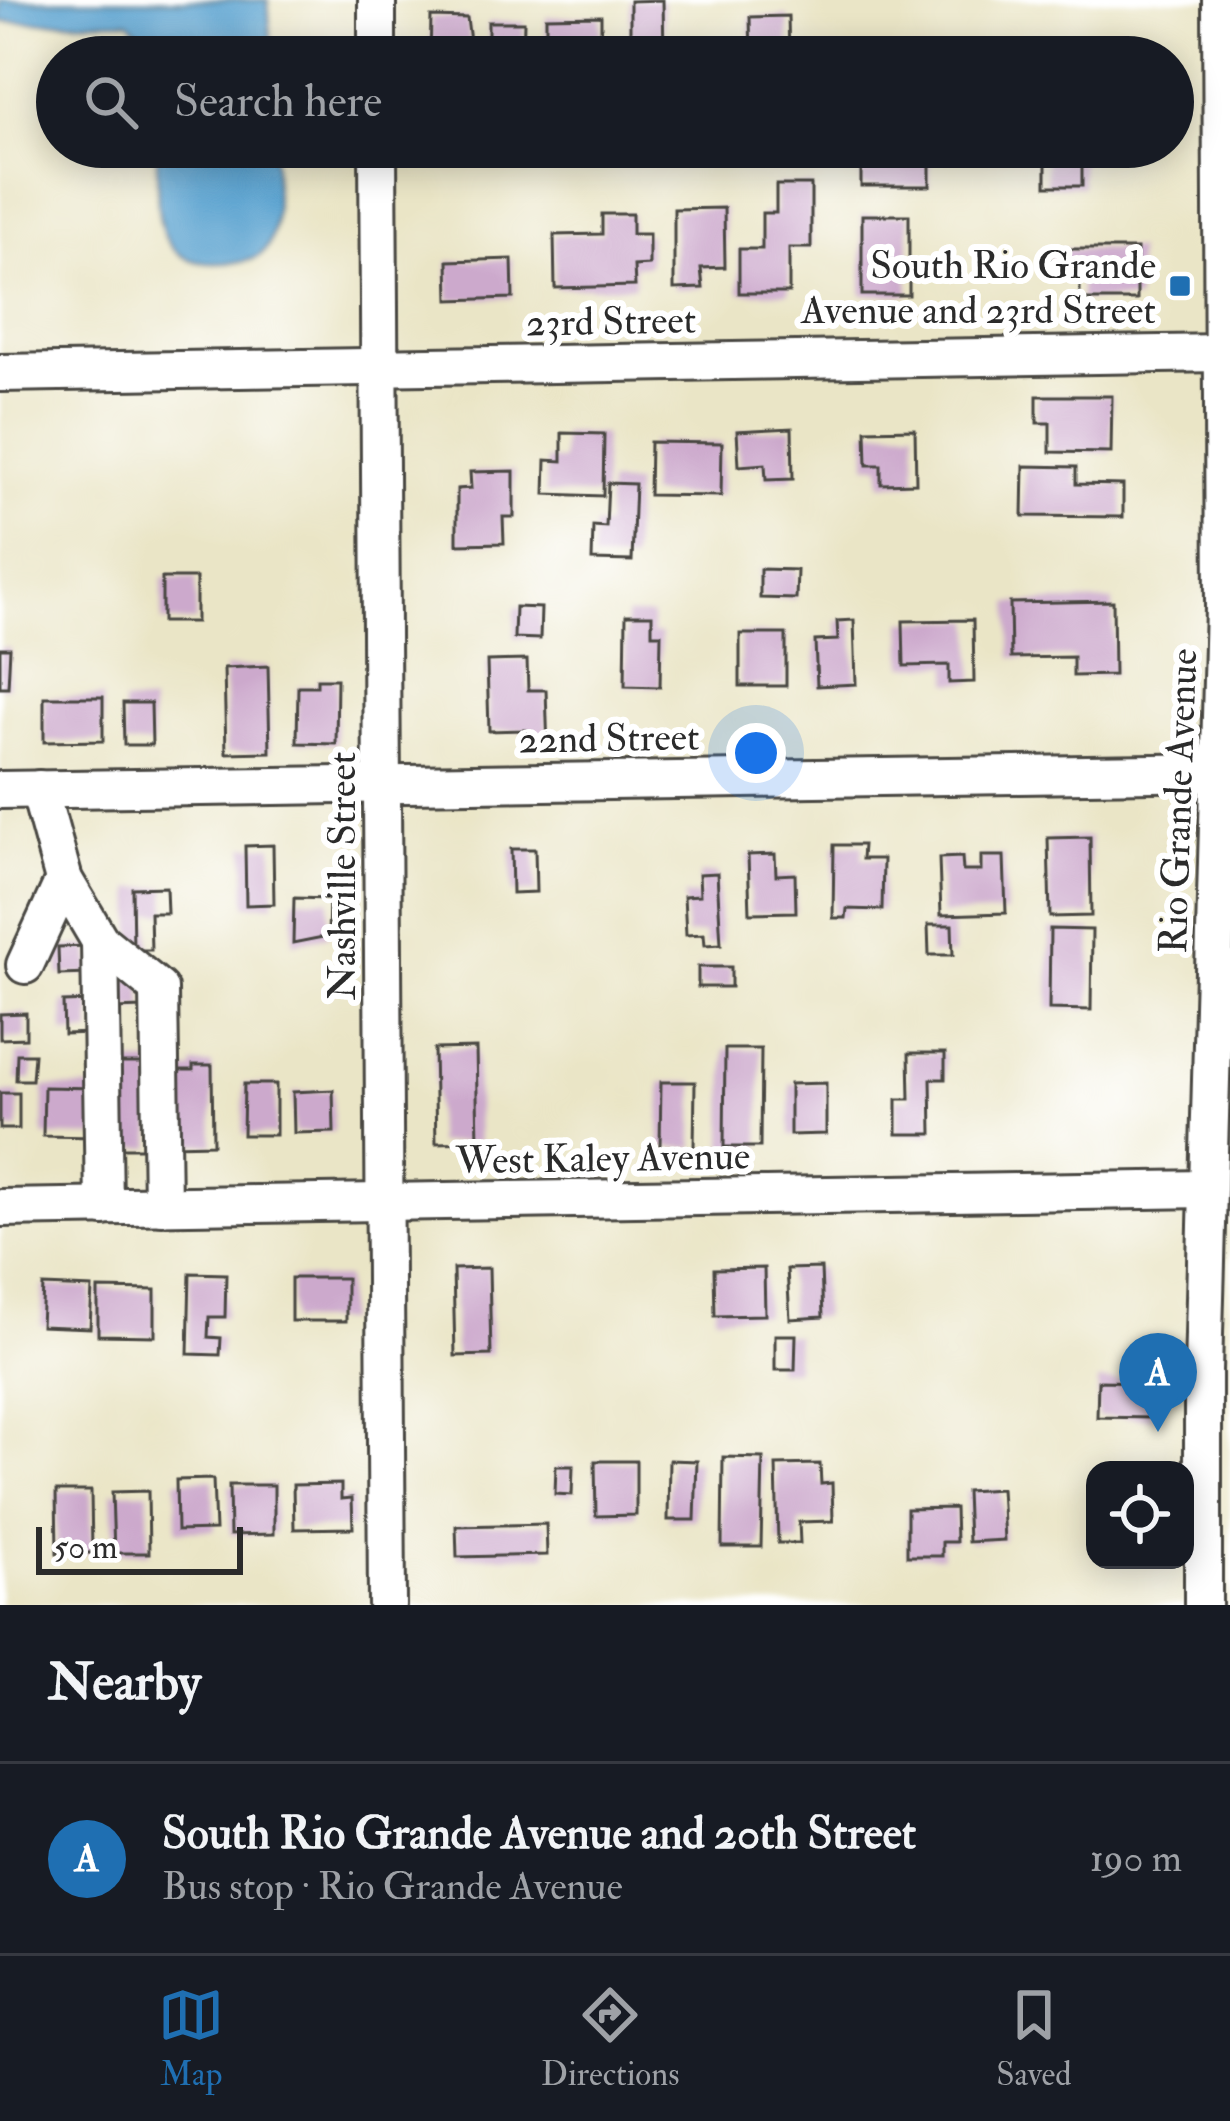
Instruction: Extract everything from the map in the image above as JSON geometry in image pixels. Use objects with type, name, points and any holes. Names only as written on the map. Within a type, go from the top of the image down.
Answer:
[{"type":"street","points":[[377,0],[377,36]]},
{"type":"street","name":"Rio Grande Avenue","points":[[1203,1605],[1216,1463],[1207,1190],[1221,1022],[1220,0]]},
{"type":"street","name":"Nashville Street","points":[[378,168],[388,1605]]},
{"type":"street","name":"23rd Street","points":[[0,373],[1223,353]]},
{"type":"street","name":"22nd Street","points":[[0,790],[1220,772]]},
{"type":"street","points":[[39,789],[64,880],[100,940],[159,988],[162,1206]]},
{"type":"street","points":[[25,965],[64,880]]},
{"type":"street","points":[[100,940],[104,1207]]},
{"type":"street","name":"West Kaley Avenue","points":[[0,1208],[1207,1190]]},
{"type":"water","points":[[0,0],[268,0],[271,36],[143,36],[129,21],[0,22]]},
{"type":"water","points":[[157,168],[274,168],[274,228],[265,250],[251,260],[197,262],[180,255],[169,243],[158,210]]},
{"type":"building","points":[[663,0],[664,36],[630,36],[630,1]]},
{"type":"building","points":[[601,16],[601,36],[546,36],[546,17]]},
{"type":"building","points":[[788,16],[788,36],[750,36],[750,17]]},
{"type":"building","points":[[431,17],[467,18],[469,36],[431,36]]},
{"type":"building","points":[[488,22],[524,22],[524,36],[488,36]]},
{"type":"building","points":[[861,168],[930,168],[930,186],[861,186]]},
{"type":"building","points":[[1046,168],[1082,168],[1082,186],[1046,186]]},
{"type":"building","points":[[776,185],[811,185],[811,248],[789,248],[789,293],[739,293],[739,249],[762,249],[762,213],[776,213]]},
{"type":"building","points":[[724,208],[725,267],[701,268],[703,288],[674,289],[674,209]]},
{"type":"building","points":[[602,214],[632,214],[632,234],[649,234],[649,265],[634,266],[635,286],[555,288],[554,235],[602,234]]},
{"type":"building","points":[[862,215],[909,215],[909,295],[862,295]]},
{"type":"building","points":[[1050,249],[1137,249],[1137,300],[1080,300],[1080,280],[1050,280]]},
{"type":"building","points":[[512,259],[513,298],[449,300],[448,261]]},
{"type":"building","points":[[1037,396],[1112,396],[1111,453],[1050,452],[1050,423],[1037,423]]},
{"type":"building","points":[[792,428],[793,479],[766,480],[765,464],[739,466],[737,431]]},
{"type":"building","points":[[915,429],[916,483],[881,484],[881,465],[867,465],[866,430]]},
{"type":"building","points":[[562,433],[604,434],[603,496],[545,494],[546,460],[562,461]]},
{"type":"building","points":[[650,442],[722,443],[721,496],[649,495]]},
{"type":"building","points":[[1024,466],[1076,467],[1076,484],[1123,485],[1123,517],[1023,516]]},
{"type":"building","points":[[514,471],[514,517],[503,517],[504,543],[457,544],[457,489],[471,488],[470,472]]},
{"type":"building","points":[[608,483],[635,484],[632,561],[592,560],[593,526],[606,527]]},
{"type":"building","points":[[760,569],[797,570],[796,599],[760,598]]},
{"type":"building","points":[[162,578],[196,578],[196,622],[162,622]]},
{"type":"building","points":[[1113,601],[1114,675],[1073,676],[1073,657],[1011,658],[1010,603]]},
{"type":"building","points":[[515,607],[541,608],[540,639],[514,638]]},
{"type":"building","points":[[626,615],[652,615],[652,634],[661,634],[660,687],[625,686]]},
{"type":"building","points":[[854,620],[856,684],[817,686],[815,641],[838,640],[837,621]]},
{"type":"building","points":[[973,620],[974,682],[949,683],[949,665],[904,666],[903,621]]},
{"type":"building","points":[[740,634],[786,634],[786,686],[740,686]]},
{"type":"building","points":[[0,648],[10,648],[8,687],[0,687]]},
{"type":"building","points":[[527,660],[528,690],[546,690],[548,751],[526,751],[526,730],[489,731],[487,661]]},
{"type":"building","points":[[268,666],[270,752],[226,753],[224,668]]},
{"type":"building","points":[[317,679],[337,679],[336,744],[297,743],[298,686],[317,686]]},
{"type":"building","points":[[44,697],[103,697],[103,741],[44,742]]},
{"type":"building","points":[[123,703],[151,703],[152,745],[124,745]]},
{"type":"building","points":[[1090,837],[1091,916],[1050,917],[1048,838]]},
{"type":"building","points":[[273,845],[274,904],[246,905],[245,846]]},
{"type":"building","points":[[834,845],[863,845],[862,859],[883,859],[882,910],[847,909],[846,918],[833,918]]},
{"type":"building","points":[[511,849],[535,849],[536,892],[512,893]]},
{"type":"building","points":[[775,854],[776,875],[795,874],[796,912],[750,913],[748,855]]},
{"type":"building","points":[[981,856],[1004,856],[1006,913],[941,915],[939,858],[962,857],[963,871],[981,871]]},
{"type":"building","points":[[717,873],[721,944],[705,945],[704,934],[686,935],[684,896],[700,895],[699,874]]},
{"type":"building","points":[[166,887],[167,913],[150,913],[151,950],[133,950],[132,888]]},
{"type":"building","points":[[294,898],[329,899],[328,936],[293,943]]},
{"type":"building","points":[[928,925],[952,925],[953,955],[929,955]]},
{"type":"building","points":[[1050,929],[1092,930],[1091,1010],[1049,1009]]},
{"type":"building","points":[[89,946],[90,974],[59,975],[58,947]]},
{"type":"building","points":[[698,967],[731,967],[731,987],[698,987]]},
{"type":"building","points":[[142,978],[143,1008],[114,1009],[114,979]]},
{"type":"building","points":[[91,1001],[91,1033],[64,1034],[63,1002]]},
{"type":"building","points":[[26,1013],[26,1038],[0,1039],[0,1014]]},
{"type":"building","points":[[476,1048],[478,1142],[436,1143],[434,1049]]},
{"type":"building","points":[[725,1049],[761,1049],[760,1147],[724,1147]]},
{"type":"building","points":[[909,1053],[945,1053],[945,1079],[931,1079],[932,1134],[897,1134],[897,1099],[910,1099]]},
{"type":"building","points":[[17,1054],[34,1054],[32,1080],[16,1080]]},
{"type":"building","points":[[109,1063],[152,1063],[152,1148],[109,1148]]},
{"type":"building","points":[[193,1065],[212,1065],[213,1144],[171,1145],[170,1070],[193,1070]]},
{"type":"building","points":[[661,1082],[695,1082],[694,1148],[660,1147]]},
{"type":"building","points":[[826,1083],[826,1134],[790,1135],[790,1084]]},
{"type":"building","points":[[244,1084],[276,1084],[276,1135],[243,1135]]},
{"type":"building","points":[[44,1087],[96,1088],[95,1137],[43,1136]]},
{"type":"building","points":[[333,1090],[334,1132],[294,1133],[293,1092]]},
{"type":"building","points":[[0,1093],[19,1093],[19,1129],[0,1129]]},
{"type":"building","points":[[489,1268],[491,1355],[455,1356],[453,1269]]},
{"type":"building","points":[[764,1268],[765,1315],[715,1316],[714,1269]]},
{"type":"building","points":[[821,1268],[823,1317],[790,1319],[787,1269]]},
{"type":"building","points":[[190,1273],[226,1274],[225,1317],[209,1317],[208,1337],[221,1338],[220,1355],[188,1354]]},
{"type":"building","points":[[291,1278],[346,1278],[346,1321],[291,1321]]},
{"type":"building","points":[[43,1286],[92,1288],[90,1328],[41,1326]]},
{"type":"building","points":[[98,1289],[155,1290],[155,1336],[98,1335]]},
{"type":"building","points":[[775,1335],[796,1335],[795,1370],[775,1370]]},
{"type":"building","points":[[1098,1381],[1152,1382],[1151,1418],[1097,1417]]},
{"type":"building","points":[[723,1457],[763,1458],[761,1547],[722,1547]]},
{"type":"building","points":[[669,1460],[697,1461],[695,1520],[668,1520]]},
{"type":"building","points":[[595,1461],[636,1461],[636,1515],[596,1516]]},
{"type":"building","points":[[820,1464],[821,1484],[832,1483],[833,1521],[799,1522],[800,1543],[778,1543],[776,1465]]},
{"type":"building","points":[[556,1466],[573,1466],[572,1495],[555,1494]]},
{"type":"building","points":[[213,1479],[215,1530],[177,1531],[176,1480]]},
{"type":"building","points":[[341,1484],[341,1499],[352,1498],[353,1528],[294,1529],[293,1485]]},
{"type":"building","points":[[229,1485],[274,1485],[274,1534],[230,1535]]},
{"type":"building","points":[[1001,1489],[1004,1540],[968,1542],[966,1491]]},
{"type":"building","points":[[56,1491],[91,1491],[92,1553],[57,1553]]},
{"type":"building","points":[[148,1491],[149,1553],[114,1553],[112,1492]]},
{"type":"building","points":[[955,1508],[956,1542],[942,1542],[942,1556],[907,1556],[907,1509]]},
{"type":"building","points":[[546,1524],[547,1555],[457,1557],[456,1526]]},
{"type":"place","name":"South Rio Grande Avenue and 23rd Street","points":[[1180,286]]},
{"type":"place","name":"South Rio Grande Avenue and 20th Street","points":[[1158,1432]]}]
